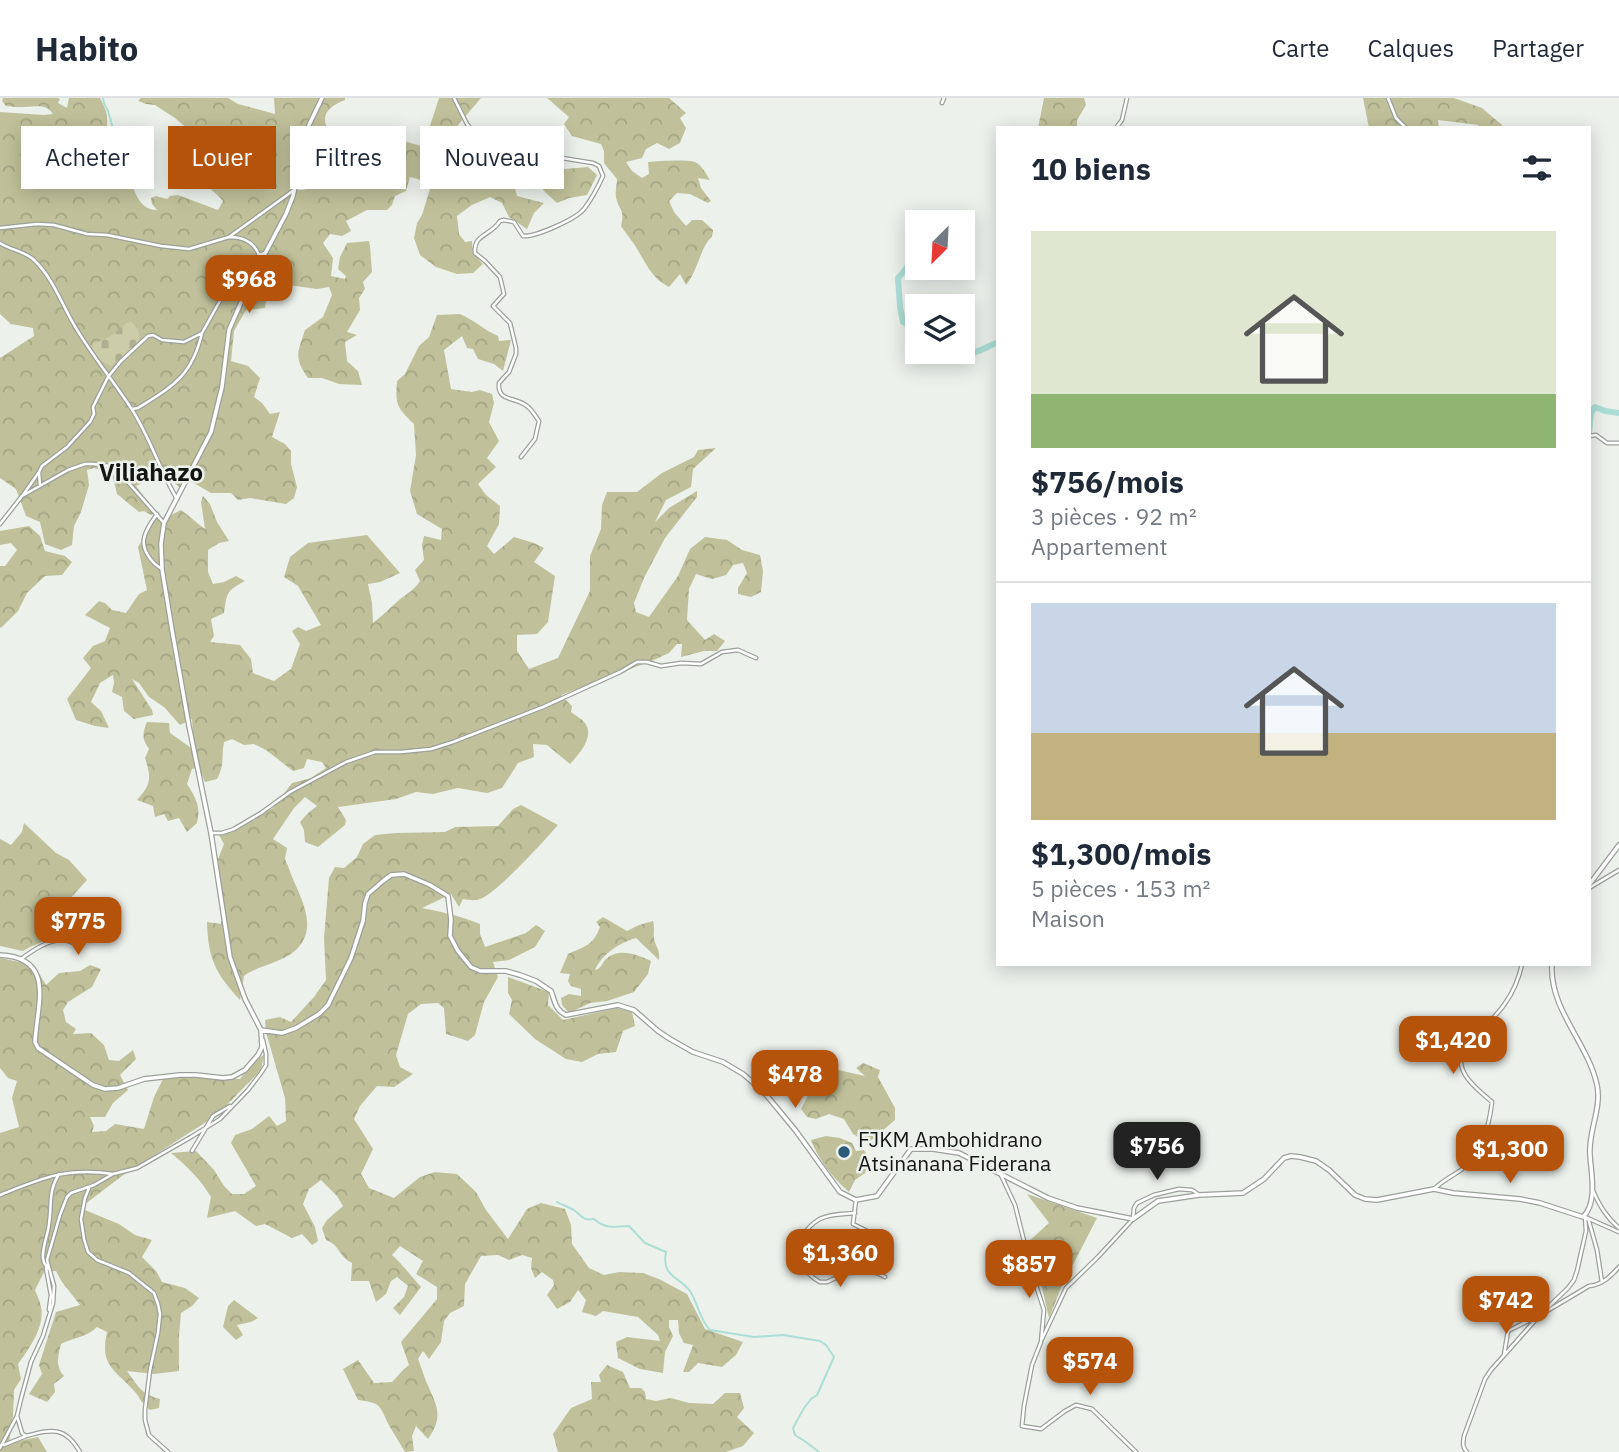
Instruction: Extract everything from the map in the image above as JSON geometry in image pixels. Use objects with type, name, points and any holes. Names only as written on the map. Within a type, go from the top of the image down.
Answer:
[{"type":"street","points":[[47,1266],[60,1215],[71,1193],[113,1174],[137,1168],[220,1119],[248,1090],[266,1065],[261,1030],[245,999],[230,957],[211,833],[189,726],[162,569],[161,544],[164,523],[211,432],[222,387],[229,330],[286,214],[309,125],[322,98]]},
{"type":"street","points":[[454,98],[467,124],[492,151],[503,155],[562,158],[593,163],[599,166],[603,176],[583,210],[553,228],[534,236],[523,236],[514,222],[504,220],[474,245],[475,254],[502,280],[504,294],[493,306],[510,323],[516,344],[509,372],[499,383],[500,394],[528,406],[539,421],[536,439],[521,457]]},
{"type":"street","points":[[942,103],[944,98]]},
{"type":"street","points":[[1118,126],[1122,120],[1127,98]]},
{"type":"street","points":[[1388,98],[1396,118],[1404,126]]},
{"type":"street","points":[[229,237],[294,190]]},
{"type":"street","points":[[0,228],[54,225],[88,234],[184,248],[236,237],[252,243],[259,255]]},
{"type":"street","points":[[0,243],[33,258],[54,288],[73,323],[149,437],[164,476],[177,499]]},
{"type":"street","points":[[131,409],[138,408],[178,381],[185,373],[195,356],[202,333],[221,299],[259,255],[265,253]]},
{"type":"street","points":[[0,524],[42,466],[67,447],[90,422],[94,414],[93,407],[108,377],[121,361],[153,335],[162,340],[184,342],[202,333]]},
{"type":"street","points":[[1591,436],[1596,435],[1607,443],[1619,443]]},
{"type":"street","points":[[22,496],[68,470],[85,464],[110,466],[126,479],[164,523]]},
{"type":"street","points":[[38,471],[40,486]]},
{"type":"street","points":[[157,514],[143,542],[153,564],[162,569]]},
{"type":"street","points":[[211,833],[234,829],[290,792],[346,762],[375,752],[431,749],[453,743],[543,707],[637,662],[661,666],[701,664],[722,652],[738,650],[756,658]]},
{"type":"street","points":[[1591,883],[1619,845]]},
{"type":"street","points":[[1591,885],[1619,870]]},
{"type":"street","points":[[261,1030],[282,1033],[296,1028],[324,1010],[351,958],[368,894],[391,875],[404,874],[448,896],[450,936],[471,967],[480,971],[506,971],[536,981],[551,991],[555,1007],[566,1015],[618,1005],[634,1010],[670,1039],[694,1052],[723,1062],[743,1074],[763,1091],[796,1130],[839,1192],[856,1200],[877,1196],[911,1149],[941,1150],[959,1153],[977,1161],[1048,1198],[1077,1208],[1133,1219]]},
{"type":"street","points":[[21,959],[39,947],[57,940],[66,940],[80,946],[82,938],[78,911]]},
{"type":"street","points":[[0,955],[21,959],[36,971],[40,983],[35,1045],[100,1088],[118,1088],[144,1079],[180,1075],[232,1077],[245,1070],[258,1055],[262,1047],[261,1030]]},
{"type":"street","points":[[1434,1189],[1475,1158],[1489,1123],[1492,1102],[1465,1074],[1459,1057],[1464,1048],[1506,1004],[1519,980],[1522,966]]},
{"type":"street","points":[[1467,1452],[1462,1443],[1485,1379],[1574,1280],[1586,1231],[1592,1188],[1589,1145],[1597,1111],[1597,1086],[1589,1063],[1562,1011],[1552,978],[1552,966]]},
{"type":"street","points":[[192,1152],[206,1128]]},
{"type":"street","points":[[1136,1452],[1092,1409],[1076,1405],[1041,1429],[1022,1426],[1032,1365],[1066,1288],[1133,1219],[1158,1201],[1199,1195],[1243,1193],[1264,1179],[1284,1158],[1291,1156],[1315,1161],[1329,1170],[1355,1195],[1365,1199],[1377,1200],[1434,1189],[1520,1199],[1586,1217],[1619,1230]]},
{"type":"street","points":[[0,1195],[39,1179],[71,1171],[113,1174]]},
{"type":"street","points":[[1000,1173],[1014,1205],[1044,1310],[1041,1342]]},
{"type":"street","points":[[1,1448],[17,1416],[27,1375],[49,1315],[54,1293],[43,1256],[50,1222],[50,1198],[53,1184],[59,1174]]},
{"type":"street","points":[[90,1186],[81,1219],[88,1252],[97,1260],[129,1273],[154,1293],[158,1304],[159,1324],[150,1370],[145,1420],[149,1436],[168,1452]]},
{"type":"street","points":[[1592,1188],[1600,1207],[1619,1230]]},
{"type":"street","points":[[1133,1219],[1134,1208],[1145,1198],[1178,1189],[1192,1190],[1199,1195]]},
{"type":"street","points":[[856,1200],[853,1224],[867,1231],[864,1262],[868,1272]]},
{"type":"street","points":[[855,1213],[819,1219],[801,1240],[800,1261],[807,1272],[820,1282],[827,1282],[846,1273],[877,1273],[885,1278]]},
{"type":"street","points":[[1586,1217],[1597,1250],[1602,1282]]},
{"type":"street","points":[[1503,1357],[1508,1331],[1589,1286],[1596,1286],[1619,1268]]},
{"type":"street","points":[[17,1416],[22,1433],[26,1436]]},
{"type":"street","points":[[1,1448],[6,1443],[26,1436],[59,1432],[72,1438],[80,1452]]},
{"type":"green space","points":[[3,98],[58,98],[58,103],[67,108],[69,98],[100,98],[105,110],[106,126],[21,126],[21,189],[134,189],[144,205],[157,210],[151,198],[156,196],[167,199],[178,195],[218,210],[223,201],[210,189],[276,189],[276,126],[184,126],[155,105],[138,101],[141,98],[228,98],[238,104],[275,114],[274,98],[345,98],[327,112],[326,126],[290,126],[290,189],[406,189],[406,142],[420,146],[420,181],[410,177],[406,191],[395,196],[387,210],[367,210],[346,221],[351,231],[342,236],[330,234],[323,243],[333,258],[331,276],[345,279],[346,276],[338,269],[347,243],[369,241],[372,272],[363,282],[365,289],[359,298],[360,310],[347,332],[357,335],[345,342],[347,361],[358,371],[362,385],[308,378],[300,365],[299,349],[305,330],[323,317],[332,295],[329,287],[317,289],[281,284],[267,293],[265,308],[246,310],[234,331],[231,361],[248,366],[260,378],[254,397],[270,414],[280,412],[272,437],[291,451],[291,464],[297,487],[294,498],[286,504],[250,498],[238,500],[231,493],[211,493],[192,482],[179,487],[162,472],[136,486],[156,512],[151,515],[144,511],[139,512],[117,494],[112,474],[94,468],[87,470],[89,485],[74,526],[72,545],[61,550],[45,544],[40,522],[26,516],[16,489],[0,478],[0,358],[34,336],[33,328],[11,324],[0,314],[0,112],[53,114],[44,107],[6,106]]},
{"type":"green space","points":[[439,98],[481,98],[457,126],[430,126]]},
{"type":"green space","points":[[547,98],[669,98],[686,113],[680,118],[686,128],[680,143],[669,149],[657,143],[646,149],[642,158],[626,162],[632,171],[642,178],[649,174],[648,162],[691,161],[700,165],[710,180],[698,178],[701,188],[711,201],[708,203],[690,194],[677,193],[669,201],[686,226],[692,220],[702,220],[713,230],[712,237],[686,285],[680,274],[669,287],[652,273],[621,226],[622,212],[616,195],[617,179],[604,163],[601,144],[572,136],[564,124],[569,117]]},
{"type":"green space","points":[[1044,98],[1084,98],[1086,105],[1077,120],[1077,126],[1038,126]]},
{"type":"green space","points":[[1363,98],[1454,98],[1482,108],[1502,125],[1479,126],[1438,120],[1439,126],[1369,126]]},
{"type":"green space","points":[[588,167],[597,175],[587,195],[557,203],[543,189],[564,189],[564,169]]},
{"type":"green space","points":[[430,189],[515,189],[517,196],[544,203],[534,213],[527,229],[509,217],[502,203],[490,197],[457,216],[459,234],[465,242],[472,241],[475,254],[483,264],[473,273],[457,274],[436,267],[420,255],[414,238]]},
{"type":"green space","points":[[460,314],[498,336],[499,341],[511,340],[503,371],[494,364],[478,359],[473,349],[467,348],[462,336],[444,350],[451,389],[472,392],[480,390],[492,394],[494,403],[489,422],[499,441],[487,458],[496,467],[478,484],[486,495],[500,506],[499,524],[487,546],[494,554],[514,537],[534,543],[544,548],[534,562],[555,576],[548,622],[537,634],[517,635],[517,651],[529,669],[558,658],[590,591],[590,556],[601,529],[602,505],[607,492],[637,492],[662,473],[694,457],[698,450],[716,448],[693,469],[691,487],[666,500],[655,522],[669,508],[697,491],[697,497],[665,538],[644,578],[634,603],[636,612],[649,617],[678,576],[690,549],[705,537],[727,540],[742,550],[760,555],[763,571],[761,592],[751,597],[738,594],[738,588],[747,573],[743,563],[733,565],[726,575],[712,579],[696,574],[689,589],[687,620],[705,640],[714,634],[725,641],[717,651],[704,651],[681,657],[682,644],[677,644],[669,653],[654,660],[561,695],[572,706],[571,712],[588,728],[585,745],[570,764],[547,745],[533,744],[534,757],[518,763],[502,788],[487,793],[458,788],[433,794],[416,792],[396,799],[338,807],[346,820],[345,825],[318,847],[305,842],[300,822],[317,806],[305,797],[273,839],[287,848],[285,859],[305,909],[307,930],[304,940],[291,954],[244,976],[240,1000],[219,973],[209,946],[207,922],[221,924],[223,902],[218,859],[224,844],[219,835],[238,828],[273,808],[292,783],[311,778],[326,768],[322,762],[307,759],[304,768],[293,771],[266,750],[232,739],[224,742],[222,765],[217,779],[205,782],[199,767],[192,769],[187,784],[197,803],[197,823],[187,832],[179,818],[168,821],[164,814],[155,817],[153,806],[137,800],[149,780],[145,758],[149,749],[145,742],[145,726],[147,722],[169,723],[170,733],[194,750],[192,719],[180,725],[132,679],[153,715],[134,719],[124,711],[122,697],[112,692],[113,675],[100,683],[91,702],[101,711],[109,728],[76,720],[67,699],[91,668],[83,658],[93,646],[105,641],[110,628],[85,615],[99,601],[112,610],[126,613],[139,594],[147,590],[138,547],[156,518],[161,520],[181,510],[205,529],[201,502],[203,496],[229,541],[219,543],[208,550],[208,572],[213,584],[236,576],[245,581],[229,593],[224,613],[211,619],[214,636],[210,642],[240,645],[251,659],[253,673],[274,681],[291,669],[300,644],[292,631],[298,627],[306,631],[321,625],[298,586],[284,577],[290,557],[308,543],[367,535],[400,573],[368,584],[373,623],[420,581],[415,570],[424,560],[424,536],[441,540],[442,529],[417,514],[410,491],[416,455],[414,424],[398,405],[397,381],[405,374],[419,346],[429,337],[437,315]]},
{"type":"green space","points":[[131,322],[139,336],[135,346],[112,366],[103,362],[92,349],[93,344]]},
{"type":"green space","points":[[29,526],[40,536],[45,551],[65,556],[72,562],[62,575],[45,576],[27,593],[18,611],[0,628],[0,566],[5,566],[17,550],[11,543],[0,545],[0,531]]},
{"type":"green space","points":[[521,805],[558,825],[520,866],[487,895],[476,900],[463,899],[459,907],[451,894],[422,908],[459,916],[480,924],[480,934],[485,947],[526,933],[536,925],[545,931],[535,947],[509,960],[493,962],[498,977],[484,1002],[475,1035],[468,1041],[446,1034],[444,1008],[438,1003],[421,1004],[408,1014],[396,1055],[400,1067],[413,1074],[394,1087],[377,1086],[360,1106],[354,1119],[373,1149],[361,1174],[369,1188],[394,1198],[420,1177],[435,1172],[457,1174],[476,1192],[508,1239],[527,1209],[541,1203],[565,1209],[571,1225],[572,1244],[589,1268],[604,1275],[619,1272],[643,1273],[659,1279],[687,1294],[705,1329],[743,1342],[736,1355],[722,1367],[698,1363],[689,1372],[683,1372],[693,1345],[684,1343],[679,1333],[678,1320],[669,1320],[673,1336],[665,1352],[663,1373],[640,1369],[618,1358],[616,1342],[627,1337],[660,1341],[658,1335],[638,1317],[603,1311],[596,1316],[582,1312],[586,1300],[578,1290],[570,1302],[557,1309],[547,1295],[554,1285],[553,1280],[542,1272],[535,1278],[531,1268],[532,1258],[522,1255],[509,1260],[498,1255],[481,1256],[465,1284],[464,1306],[450,1313],[444,1321],[441,1342],[429,1359],[423,1351],[418,1359],[436,1404],[437,1416],[428,1439],[416,1426],[412,1436],[414,1451],[405,1452],[380,1407],[358,1400],[343,1369],[358,1360],[374,1383],[392,1382],[409,1365],[401,1342],[437,1299],[437,1287],[416,1274],[423,1261],[400,1246],[392,1255],[421,1287],[400,1315],[393,1308],[404,1297],[408,1286],[397,1277],[391,1281],[386,1294],[376,1302],[369,1281],[351,1281],[352,1263],[326,1240],[322,1228],[343,1206],[321,1180],[309,1189],[303,1204],[315,1227],[318,1241],[312,1245],[302,1234],[292,1238],[265,1224],[256,1226],[235,1211],[207,1218],[211,1197],[193,1173],[171,1153],[196,1151],[232,1194],[244,1194],[256,1186],[231,1143],[235,1135],[252,1129],[269,1116],[277,1126],[286,1121],[285,1098],[265,1020],[280,1017],[291,1022],[326,980],[324,938],[329,878],[335,867],[344,868],[357,857],[363,844],[375,835],[445,832],[455,827],[498,826],[513,809]]},
{"type":"green space","points":[[24,823],[56,853],[69,860],[87,880],[66,903],[75,939],[66,939],[55,934],[23,951],[0,946],[0,839],[11,845],[22,832]]},
{"type":"green space","points":[[603,917],[627,931],[653,921],[659,960],[636,938],[617,946],[602,959],[595,970],[611,955],[623,953],[651,961],[648,974],[634,992],[607,1001],[590,1003],[569,1013],[562,1005],[561,998],[569,994],[581,996],[581,989],[571,986],[568,981],[570,974],[560,973],[568,954],[588,945],[594,938],[600,927],[596,922]]},
{"type":"green space","points":[[0,958],[34,965],[46,985],[59,973],[80,971],[90,965],[101,969],[92,987],[68,1002],[63,1010],[66,1022],[76,1029],[73,1034],[91,1033],[104,1045],[109,1060],[119,1061],[133,1050],[136,1059],[120,1075],[128,1090],[113,1103],[105,1117],[90,1117],[94,1126],[92,1132],[106,1131],[115,1124],[144,1129],[163,1079],[199,1076],[240,1079],[253,1061],[264,1055],[261,1070],[217,1115],[122,1176],[80,1208],[119,1224],[135,1235],[152,1240],[142,1257],[156,1271],[162,1282],[185,1288],[199,1298],[181,1313],[179,1371],[154,1374],[127,1371],[144,1392],[160,1399],[159,1408],[150,1410],[111,1367],[105,1353],[107,1332],[97,1327],[61,1344],[58,1365],[64,1376],[54,1384],[55,1392],[47,1402],[29,1394],[42,1374],[39,1365],[56,1312],[80,1305],[56,1271],[44,1272],[35,1290],[41,1307],[41,1322],[27,1352],[18,1364],[21,1379],[14,1390],[9,1443],[38,1437],[47,1452],[0,1452],[0,1133],[19,1127],[12,1098],[17,1081],[8,1078],[0,1068]]},
{"type":"green space","points":[[508,977],[549,992],[548,1005],[563,1020],[617,1008],[632,1012],[635,1026],[623,1031],[616,1052],[598,1054],[582,1062],[566,1059],[535,1039],[509,1014],[512,1000],[508,993]]},
{"type":"green space","points":[[807,1063],[865,1076],[856,1068],[863,1063],[880,1070],[878,1077],[895,1108],[895,1120],[868,1143],[853,1134],[844,1119],[829,1114],[816,1119],[807,1117],[801,1109],[814,1084],[804,1078],[807,1070],[800,1064]]},
{"type":"green space","points":[[826,1136],[852,1143],[856,1151],[864,1150],[870,1160],[865,1173],[855,1180],[849,1192],[827,1168],[811,1140]]},
{"type":"green space","points":[[1027,1194],[1097,1218],[1061,1288],[1049,1318],[1028,1242],[1049,1223]]},
{"type":"green space","points":[[234,1300],[258,1318],[237,1325],[243,1335],[236,1340],[223,1327],[228,1306]]},
{"type":"green space","points":[[607,1365],[623,1372],[630,1388],[641,1388],[646,1399],[656,1401],[671,1398],[689,1403],[713,1404],[725,1393],[740,1393],[744,1408],[737,1417],[754,1433],[743,1446],[726,1452],[558,1452],[553,1434],[571,1408],[592,1399],[591,1382],[601,1382],[599,1375]]},
{"type":"waterway","points":[[103,98],[112,126]]},
{"type":"waterway","points":[[905,270],[898,278],[900,307],[905,323]]},
{"type":"waterway","points":[[975,353],[996,343]]},
{"type":"waterway","points":[[1591,413],[1595,407],[1619,413]]},
{"type":"waterway","points":[[557,1202],[585,1219],[594,1219],[606,1226],[629,1226],[645,1243],[666,1252],[668,1271],[690,1291],[703,1321],[710,1330],[754,1337],[783,1335],[820,1341],[826,1345],[834,1357],[817,1395],[804,1408],[793,1428],[795,1435],[819,1452]]},
{"type":"place","name":"FJKM Ambohidrano Atsinanana Fiderana","points":[[844,1152]]},
{"type":"district","name":"Viliahazo","points":[[151,473]]}]
